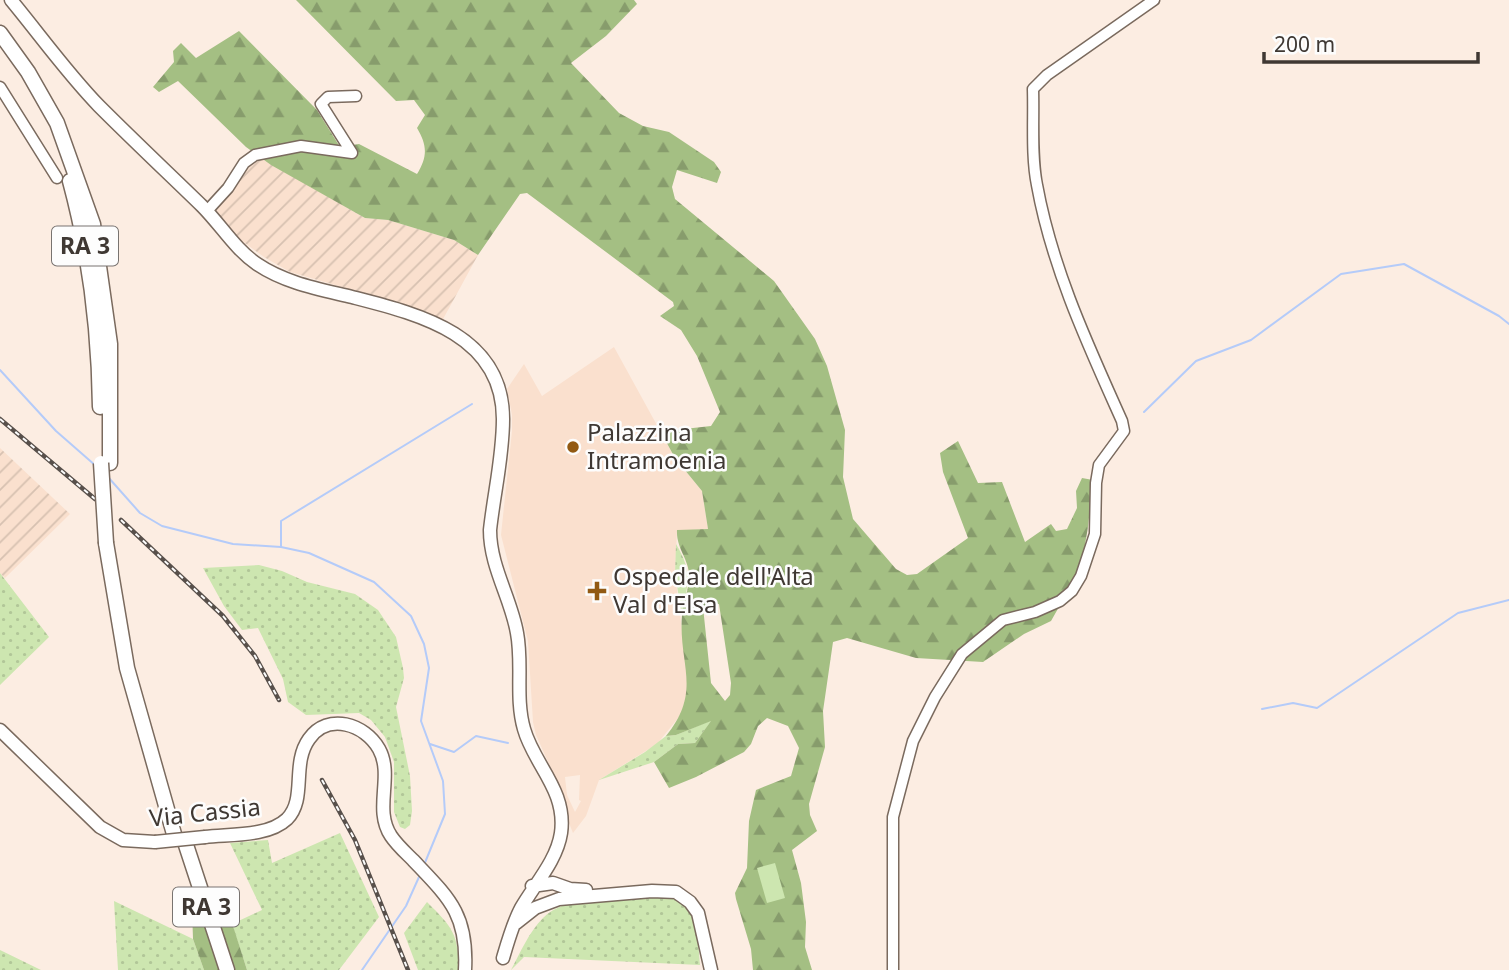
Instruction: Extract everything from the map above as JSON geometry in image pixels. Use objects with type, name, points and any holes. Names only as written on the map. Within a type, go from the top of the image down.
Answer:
[{"type":"highway","name":"RA 3","points":[[0,33],[28,72],[57,123],[93,224],[110,344],[105,463]]},
{"type":"highway","name":"RA 3","points":[[0,48],[21,77],[49,127],[69,178],[82,225],[99,351],[111,543],[127,668],[217,970]]},
{"type":"highway","name":"RA 3","points":[[180,840],[227,970]]},
{"type":"main road","points":[[11,0],[98,104],[207,211],[236,246],[256,264],[288,280],[422,317],[440,325],[474,349],[491,372],[502,407],[502,431],[490,530],[491,548],[517,629],[522,724],[560,804],[561,829],[547,866],[512,920]]},
{"type":"main road","points":[[495,496],[499,551],[523,624],[528,714],[537,754]]},
{"type":"main road","name":"Via Cassia","points":[[0,730],[100,827],[123,840],[155,842],[264,830],[280,824],[295,808],[300,754],[309,737],[329,725],[343,723],[355,726],[365,732],[380,751],[385,766],[382,811],[387,830],[441,891],[460,918],[464,932],[465,970]]},
{"type":"main road","points":[[503,964],[512,920],[553,839],[553,789]]},
{"type":"main road","points":[[547,866],[557,884]]},
{"type":"main road","points":[[535,885],[557,884],[579,890],[659,886],[676,892],[691,902],[698,914],[711,970]]},
{"type":"main road","points":[[512,920],[556,900],[652,891],[676,892]]},
{"type":"street","points":[[893,970],[892,817],[912,741],[962,654],[1003,620],[1060,601],[1072,591],[1081,576],[1094,534],[1099,466],[1124,431],[1071,304],[1053,248],[1036,183],[1033,89],[1046,75],[1154,0]]},
{"type":"street","points":[[0,87],[57,178]]},
{"type":"street","points":[[207,211],[230,186],[244,163],[255,155],[301,146],[352,153],[321,104],[328,97],[356,96]]},
{"type":"shaded area","points":[[259,157],[365,218],[388,220],[454,240],[478,255],[442,321],[404,305],[290,272],[242,241],[214,212],[251,163]]},
{"type":"shaded area","name":"Ospedale dell'Alta Val d'Elsa","points":[[614,347],[675,458],[702,491],[708,529],[677,531],[675,574],[688,677],[687,697],[679,717],[657,744],[599,780],[586,816],[573,833],[565,813],[562,793],[536,735],[528,641],[501,535],[512,431],[507,389],[524,364],[542,396]],"holes":[[[580,775],[581,801],[575,812],[567,795],[565,777]]]},
{"type":"shaded area","points":[[0,448],[70,514],[5,578],[0,573]]},
{"type":"green space","points":[[296,0],[634,0],[637,4],[606,36],[571,63],[619,113],[643,126],[669,132],[714,162],[721,172],[717,183],[677,170],[672,187],[675,199],[774,281],[815,339],[827,366],[845,430],[843,477],[853,519],[896,569],[907,575],[917,574],[968,538],[943,472],[940,453],[958,441],[978,483],[1002,482],[1025,542],[1051,524],[1056,531],[1067,529],[1077,508],[1076,491],[1082,478],[1093,480],[1081,568],[1051,621],[1024,634],[983,662],[916,658],[847,638],[833,642],[823,711],[825,747],[809,804],[810,815],[817,831],[792,850],[801,883],[806,922],[805,947],[812,970],[753,970],[751,949],[735,893],[747,868],[749,821],[756,790],[791,776],[799,748],[788,726],[767,718],[758,726],[751,744],[744,752],[669,788],[654,762],[678,744],[695,743],[711,721],[676,735],[666,736],[684,705],[686,691],[682,615],[689,571],[677,530],[708,529],[702,491],[675,458],[663,436],[675,430],[711,426],[720,412],[697,356],[681,330],[660,316],[674,306],[673,302],[527,193],[520,194],[478,255],[454,240],[388,220],[365,218],[271,165],[246,147],[178,81],[159,92],[153,87],[174,62],[173,51],[181,43],[196,58],[239,31],[317,110],[340,147],[359,144],[417,174],[425,151],[417,128],[425,115],[414,100],[396,101]],"holes":[[[719,604],[731,683],[730,695],[725,701],[711,683],[703,607]]]},
{"type":"green space","points":[[676,544],[682,554],[688,579],[682,616],[675,574]]},
{"type":"green space","points":[[259,565],[307,582],[355,594],[378,610],[396,637],[404,678],[396,707],[410,776],[412,811],[410,825],[405,829],[400,827],[394,812],[394,762],[385,737],[371,720],[359,713],[306,715],[288,702],[283,679],[258,628],[242,630],[224,606],[203,568]]},
{"type":"green space","points":[[0,573],[49,637],[0,685]]},
{"type":"green space","points":[[712,720],[695,743],[678,744],[654,762],[599,780],[666,736],[676,735]]},
{"type":"green space","points":[[340,833],[379,917],[339,970],[247,970],[232,924],[262,910],[230,843],[268,840],[272,863]]},
{"type":"green space","points":[[775,863],[785,898],[767,903],[757,868]]},
{"type":"green space","points":[[215,893],[234,929],[247,970],[204,970],[193,939],[192,909]]},
{"type":"green space","points":[[649,894],[671,896],[687,907],[695,925],[700,965],[524,957],[511,970],[533,930],[553,910],[593,898]]},
{"type":"green space","points":[[114,901],[193,939],[204,970],[118,970]]},
{"type":"green space","points":[[427,902],[452,932],[457,947],[459,970],[418,970],[404,933]]},
{"type":"green space","points":[[0,950],[41,970],[0,970]]},
{"type":"waterway","points":[[1144,412],[1196,361],[1251,340],[1341,274],[1404,264],[1509,324]]},
{"type":"waterway","points":[[0,370],[56,431],[96,466]]},
{"type":"waterway","points":[[281,547],[281,521],[472,404]]},
{"type":"waterway","points":[[108,477],[140,513],[162,526],[233,544],[281,547],[309,553],[374,582],[411,616],[424,644],[429,668],[421,721],[443,781],[445,814],[424,865]]},
{"type":"waterway","points":[[1262,709],[1293,703],[1317,708],[1458,613],[1509,600]]},
{"type":"waterway","points":[[430,744],[454,752],[476,736],[508,743]]},
{"type":"waterway","points":[[362,970],[406,906],[419,877]]},
{"type":"railway","points":[[0,419],[95,499]]},
{"type":"railway","points":[[121,520],[223,616],[255,656],[279,700]]},
{"type":"railway","points":[[322,780],[355,840],[408,970]]},
{"type":"place","name":"Palazzina Intramoenia","points":[[573,447]]},
{"type":"place","name":"Ospedale dell'Alta Val d'Elsa","points":[[597,591]]}]
